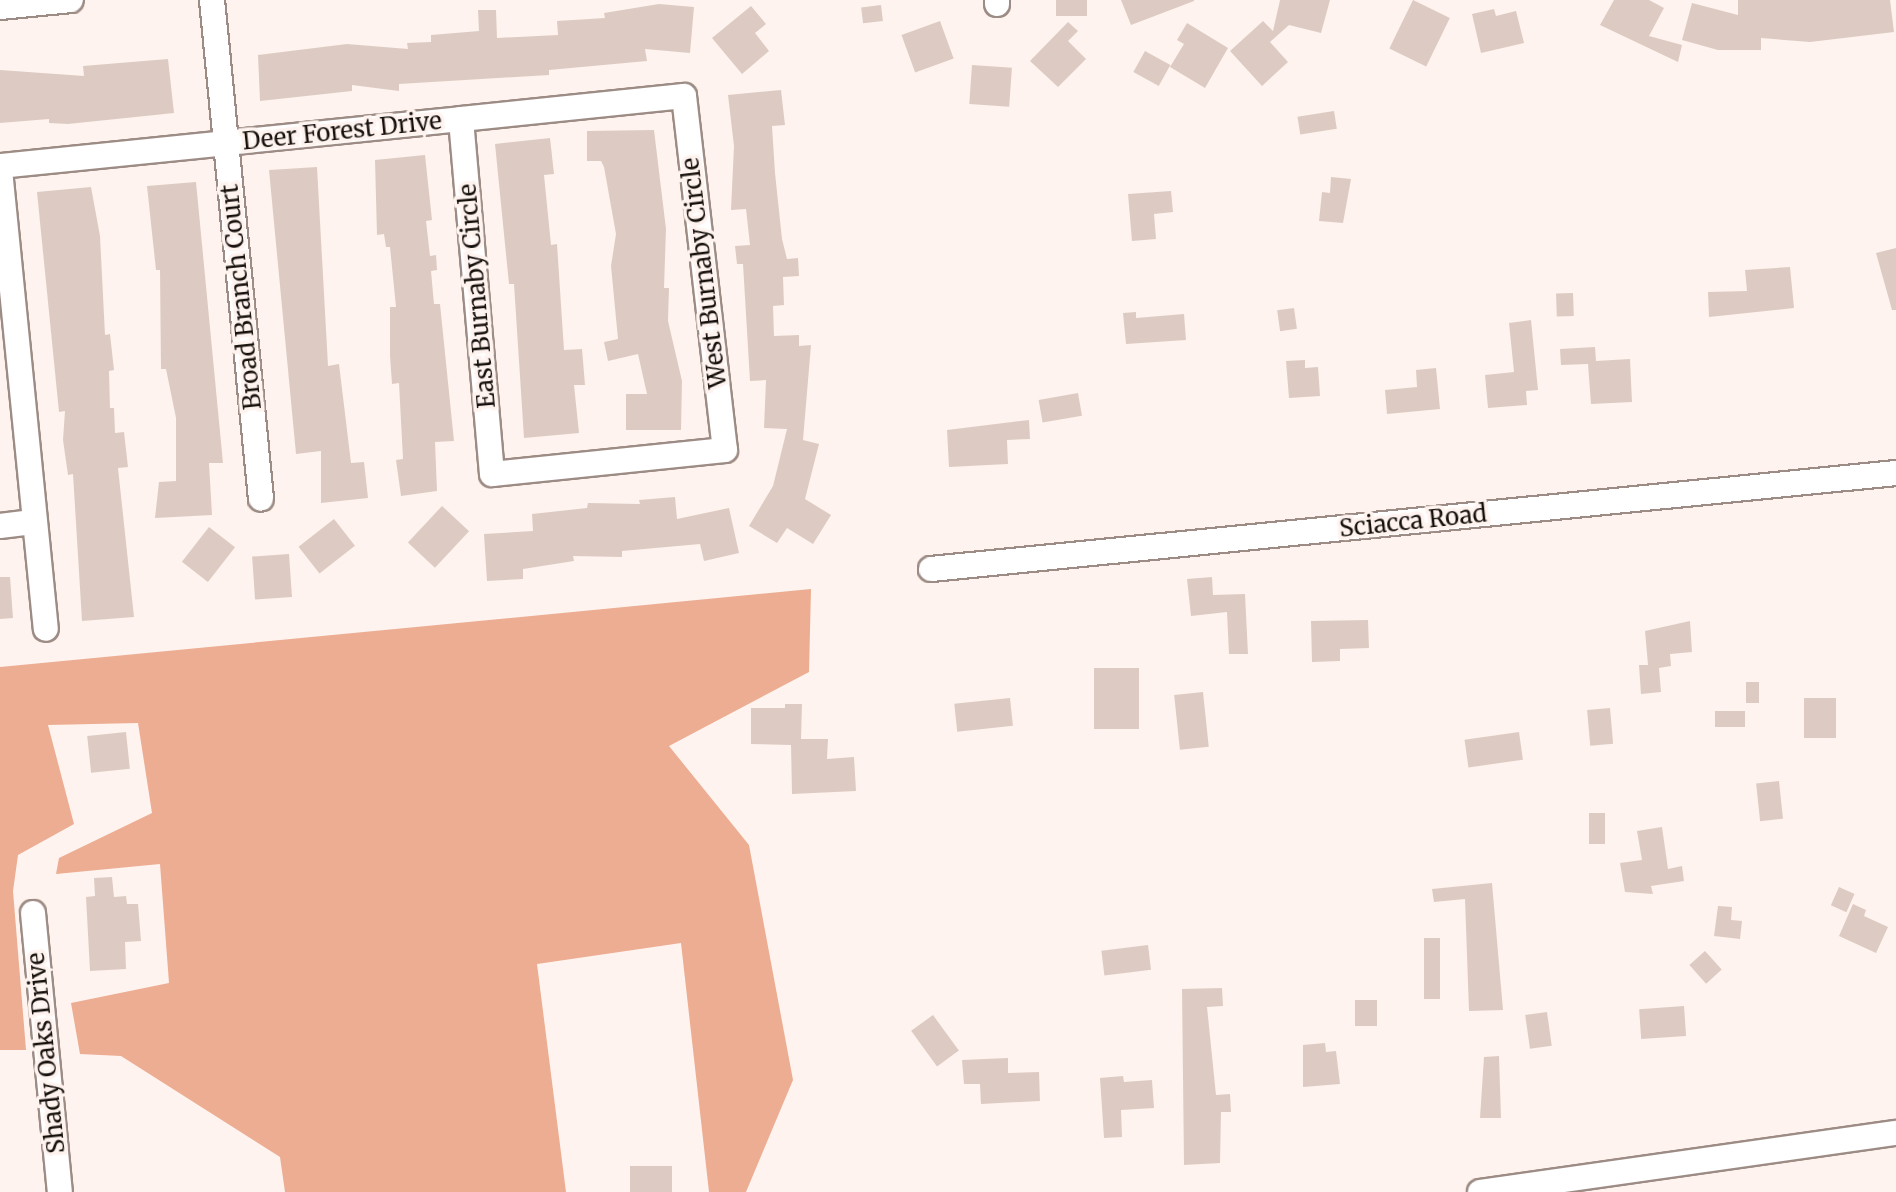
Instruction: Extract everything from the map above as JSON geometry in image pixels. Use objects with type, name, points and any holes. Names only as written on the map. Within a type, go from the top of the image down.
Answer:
[{"type":"street","points":[[0,7],[71,0]]},
{"type":"street","name":"Broad Branch Court","points":[[212,0],[261,499]]},
{"type":"street","name":"Deer Forest Drive","points":[[0,168],[684,96]]},
{"type":"street","name":"West Burnaby Circle","points":[[492,474],[725,450],[684,96]]},
{"type":"street","name":"East Burnaby Circle","points":[[461,119],[492,474]]},
{"type":"street","points":[[0,168],[46,629]]},
{"type":"street","name":"Sciacca Road","points":[[931,569],[1896,473]]},
{"type":"street","points":[[0,526],[35,522]]},
{"type":"street","name":"Shady Oaks Drive","points":[[33,913],[60,1192]]},
{"type":"street","points":[[1480,1192],[1896,1133]]},
{"type":"shaded area","points":[[811,589],[809,672],[669,746],[749,845],[793,1080],[746,1192],[709,1192],[681,943],[537,964],[566,1192],[285,1192],[280,1157],[121,1056],[80,1054],[71,1003],[169,983],[160,864],[56,874],[59,858],[152,813],[138,723],[48,725],[74,824],[18,855],[13,891],[26,1050],[0,1050],[0,667]]},
{"type":"building","points":[[1056,0],[1087,0],[1087,16],[1056,16]]},
{"type":"building","points":[[1121,0],[1194,0],[1194,1],[1131,25]]},
{"type":"building","points":[[1280,0],[1330,0],[1321,33],[1289,25],[1270,42],[1288,62],[1262,86],[1230,51],[1263,21],[1273,31]]},
{"type":"building","points":[[1413,0],[1450,18],[1426,67],[1389,49]]},
{"type":"building","points":[[1614,0],[1649,0],[1664,8],[1649,36],[1682,45],[1678,62],[1600,25]]},
{"type":"building","points":[[1738,0],[1890,0],[1894,32],[1810,42],[1761,38],[1761,50],[1718,50],[1682,40],[1692,3],[1738,15]]},
{"type":"building","points":[[659,4],[694,7],[690,53],[645,49],[647,61],[549,70],[549,75],[399,84],[399,91],[352,85],[352,91],[260,101],[258,55],[347,44],[408,49],[407,43],[431,42],[431,35],[479,31],[478,10],[496,10],[497,38],[558,35],[557,21],[605,18],[604,13]]},
{"type":"building","points":[[881,5],[883,21],[863,23],[861,7]]},
{"type":"building","points":[[751,6],[766,24],[755,33],[769,51],[742,74],[712,38]]},
{"type":"building","points":[[1494,9],[1496,16],[1516,11],[1524,43],[1481,53],[1472,14]]},
{"type":"building","points":[[940,21],[954,59],[915,73],[901,35]]},
{"type":"building","points":[[1068,22],[1078,31],[1068,41],[1086,59],[1058,87],[1030,61]]},
{"type":"building","points":[[1187,23],[1228,48],[1205,88],[1170,67],[1184,44],[1177,40]]},
{"type":"building","points":[[1145,51],[1170,65],[1159,86],[1133,72]]},
{"type":"building","points":[[168,59],[174,113],[68,124],[49,123],[49,119],[0,123],[0,70],[84,76],[83,66]]},
{"type":"building","points":[[972,65],[1012,68],[1009,107],[969,104]]},
{"type":"building","points":[[781,90],[785,125],[772,126],[775,173],[782,239],[787,259],[798,258],[799,276],[783,277],[784,305],[773,306],[774,336],[799,335],[799,346],[811,345],[803,440],[819,444],[805,499],[831,515],[813,544],[787,528],[777,543],[749,526],[773,486],[787,429],[764,428],[766,380],[750,381],[743,264],[737,264],[735,246],[750,245],[746,209],[731,210],[734,146],[728,95]]},
{"type":"building","points":[[1334,111],[1337,129],[1300,135],[1297,117]]},
{"type":"building","points":[[654,130],[666,229],[664,288],[669,288],[668,321],[682,381],[681,430],[626,430],[626,394],[647,394],[638,354],[608,361],[604,342],[618,339],[611,266],[616,234],[604,167],[601,161],[587,161],[587,131]]},
{"type":"building","points":[[550,138],[554,174],[544,175],[551,245],[557,244],[564,350],[582,349],[585,385],[574,385],[579,433],[524,438],[514,284],[509,284],[495,144]]},
{"type":"building","points":[[425,155],[432,220],[426,221],[430,256],[436,255],[437,270],[431,271],[434,304],[440,304],[454,441],[435,442],[437,491],[401,496],[396,460],[403,459],[399,383],[392,384],[390,356],[390,307],[396,307],[390,247],[386,247],[384,234],[377,235],[375,160]]},
{"type":"building","points":[[317,167],[328,366],[339,364],[351,463],[364,462],[368,498],[321,503],[321,451],[296,454],[269,170]]},
{"type":"building","points":[[1331,177],[1351,179],[1343,223],[1319,221],[1322,192],[1330,193]]},
{"type":"building","points":[[196,182],[223,463],[209,463],[212,515],[155,518],[159,482],[176,481],[176,418],[166,369],[161,369],[160,270],[156,270],[147,186]]},
{"type":"building","points":[[91,187],[100,236],[105,335],[110,334],[114,370],[109,371],[110,408],[114,408],[115,433],[124,432],[128,467],[118,468],[134,617],[82,621],[73,474],[68,475],[63,440],[65,411],[59,412],[37,192]]},
{"type":"building","points":[[1171,191],[1173,212],[1154,214],[1156,239],[1132,241],[1128,194]]},
{"type":"building","points":[[1896,248],[1896,310],[1892,310],[1876,253]]},
{"type":"building","points":[[1790,267],[1794,308],[1709,317],[1708,292],[1747,291],[1745,270]]},
{"type":"building","points":[[1573,293],[1574,316],[1557,317],[1556,294]]},
{"type":"building","points":[[1294,308],[1297,329],[1280,331],[1277,310]]},
{"type":"building","points":[[1136,312],[1136,318],[1184,314],[1186,340],[1126,344],[1123,313]]},
{"type":"building","points":[[1531,320],[1538,390],[1526,391],[1527,405],[1488,408],[1485,375],[1514,372],[1509,323]]},
{"type":"building","points":[[1595,347],[1596,361],[1630,359],[1632,402],[1591,404],[1588,364],[1561,365],[1560,349]]},
{"type":"building","points":[[1305,360],[1305,368],[1318,367],[1320,396],[1289,398],[1286,361]]},
{"type":"building","points":[[1436,368],[1440,409],[1387,414],[1385,390],[1417,387],[1416,370]]},
{"type":"building","points":[[1078,393],[1082,416],[1043,423],[1039,400]]},
{"type":"building","points":[[1029,420],[1030,439],[1007,440],[1008,464],[949,467],[947,430]]},
{"type":"building","points":[[675,497],[677,519],[729,508],[739,553],[704,561],[700,544],[622,551],[622,557],[573,556],[574,561],[523,569],[523,579],[487,581],[484,534],[533,531],[532,514],[587,508],[588,503],[640,504],[639,500]]},
{"type":"building","points":[[442,506],[469,531],[435,568],[408,543]]},
{"type":"building","points":[[334,519],[355,546],[319,573],[299,547]]},
{"type":"building","points":[[209,527],[235,547],[208,582],[182,562]]},
{"type":"building","points":[[289,554],[292,597],[255,599],[252,557]]},
{"type":"building","points":[[0,577],[10,577],[13,618],[0,619]]},
{"type":"building","points":[[1212,577],[1213,595],[1245,594],[1248,654],[1229,654],[1227,612],[1191,616],[1187,579]]},
{"type":"building","points":[[1368,620],[1369,648],[1340,649],[1340,661],[1312,662],[1311,621]]},
{"type":"building","points":[[1690,621],[1692,652],[1670,654],[1671,666],[1659,668],[1661,692],[1641,694],[1639,665],[1648,665],[1645,631]]},
{"type":"building","points":[[1094,668],[1139,668],[1139,729],[1094,729]]},
{"type":"building","points":[[1746,682],[1759,682],[1759,703],[1746,703]]},
{"type":"building","points":[[1203,692],[1209,747],[1180,750],[1174,695]]},
{"type":"building","points":[[1010,698],[1013,726],[957,732],[954,704]]},
{"type":"building","points":[[1804,698],[1836,698],[1836,738],[1804,738]]},
{"type":"building","points":[[785,704],[802,704],[801,739],[828,739],[827,759],[854,757],[856,791],[792,794],[791,745],[751,744],[751,708],[785,708]]},
{"type":"building","points":[[1610,708],[1613,744],[1590,746],[1587,710]]},
{"type":"building","points":[[1715,711],[1745,711],[1745,727],[1715,727]]},
{"type":"building","points":[[126,732],[130,769],[91,773],[87,736]]},
{"type":"building","points":[[1519,732],[1523,760],[1468,767],[1465,740]]},
{"type":"building","points":[[1779,781],[1783,819],[1760,821],[1756,783]]},
{"type":"building","points":[[1589,813],[1605,813],[1605,844],[1589,844]]},
{"type":"building","points":[[1662,827],[1668,869],[1682,866],[1684,881],[1651,886],[1653,894],[1625,892],[1620,863],[1642,860],[1637,831]]},
{"type":"building","points":[[112,877],[114,897],[126,896],[127,904],[138,904],[141,941],[125,942],[126,969],[90,971],[86,897],[95,896],[94,878]]},
{"type":"building","points":[[1492,883],[1503,1010],[1469,1011],[1465,899],[1434,902],[1432,889]]},
{"type":"building","points":[[1839,887],[1855,894],[1846,912],[1831,905]]},
{"type":"building","points":[[1853,904],[1866,910],[1864,916],[1888,927],[1876,953],[1839,936]]},
{"type":"building","points":[[1718,906],[1732,907],[1731,920],[1742,921],[1740,939],[1714,936]]},
{"type":"building","points":[[1424,938],[1440,938],[1440,999],[1424,999]]},
{"type":"building","points":[[1148,945],[1151,970],[1104,976],[1101,951]]},
{"type":"building","points":[[1705,951],[1722,970],[1706,984],[1689,965]]},
{"type":"building","points":[[1222,988],[1223,1006],[1207,1007],[1216,1095],[1230,1094],[1231,1112],[1221,1112],[1220,1163],[1184,1165],[1182,989]]},
{"type":"building","points":[[1355,1000],[1377,1000],[1377,1026],[1355,1026]]},
{"type":"building","points":[[1684,1006],[1686,1036],[1641,1039],[1639,1009]]},
{"type":"building","points":[[1547,1012],[1552,1046],[1530,1049],[1525,1015]]},
{"type":"building","points":[[933,1015],[959,1051],[937,1066],[911,1031]]},
{"type":"building","points":[[1325,1043],[1326,1052],[1336,1051],[1340,1084],[1303,1087],[1303,1045]]},
{"type":"building","points":[[1499,1056],[1501,1118],[1480,1118],[1484,1057]]},
{"type":"building","points":[[1008,1058],[1008,1073],[1039,1072],[1040,1101],[981,1104],[980,1084],[964,1084],[962,1060]]},
{"type":"building","points":[[1123,1076],[1124,1082],[1152,1080],[1154,1108],[1121,1110],[1122,1137],[1104,1138],[1100,1078]]},
{"type":"building","points":[[630,1166],[672,1166],[672,1192],[630,1192]]}]
